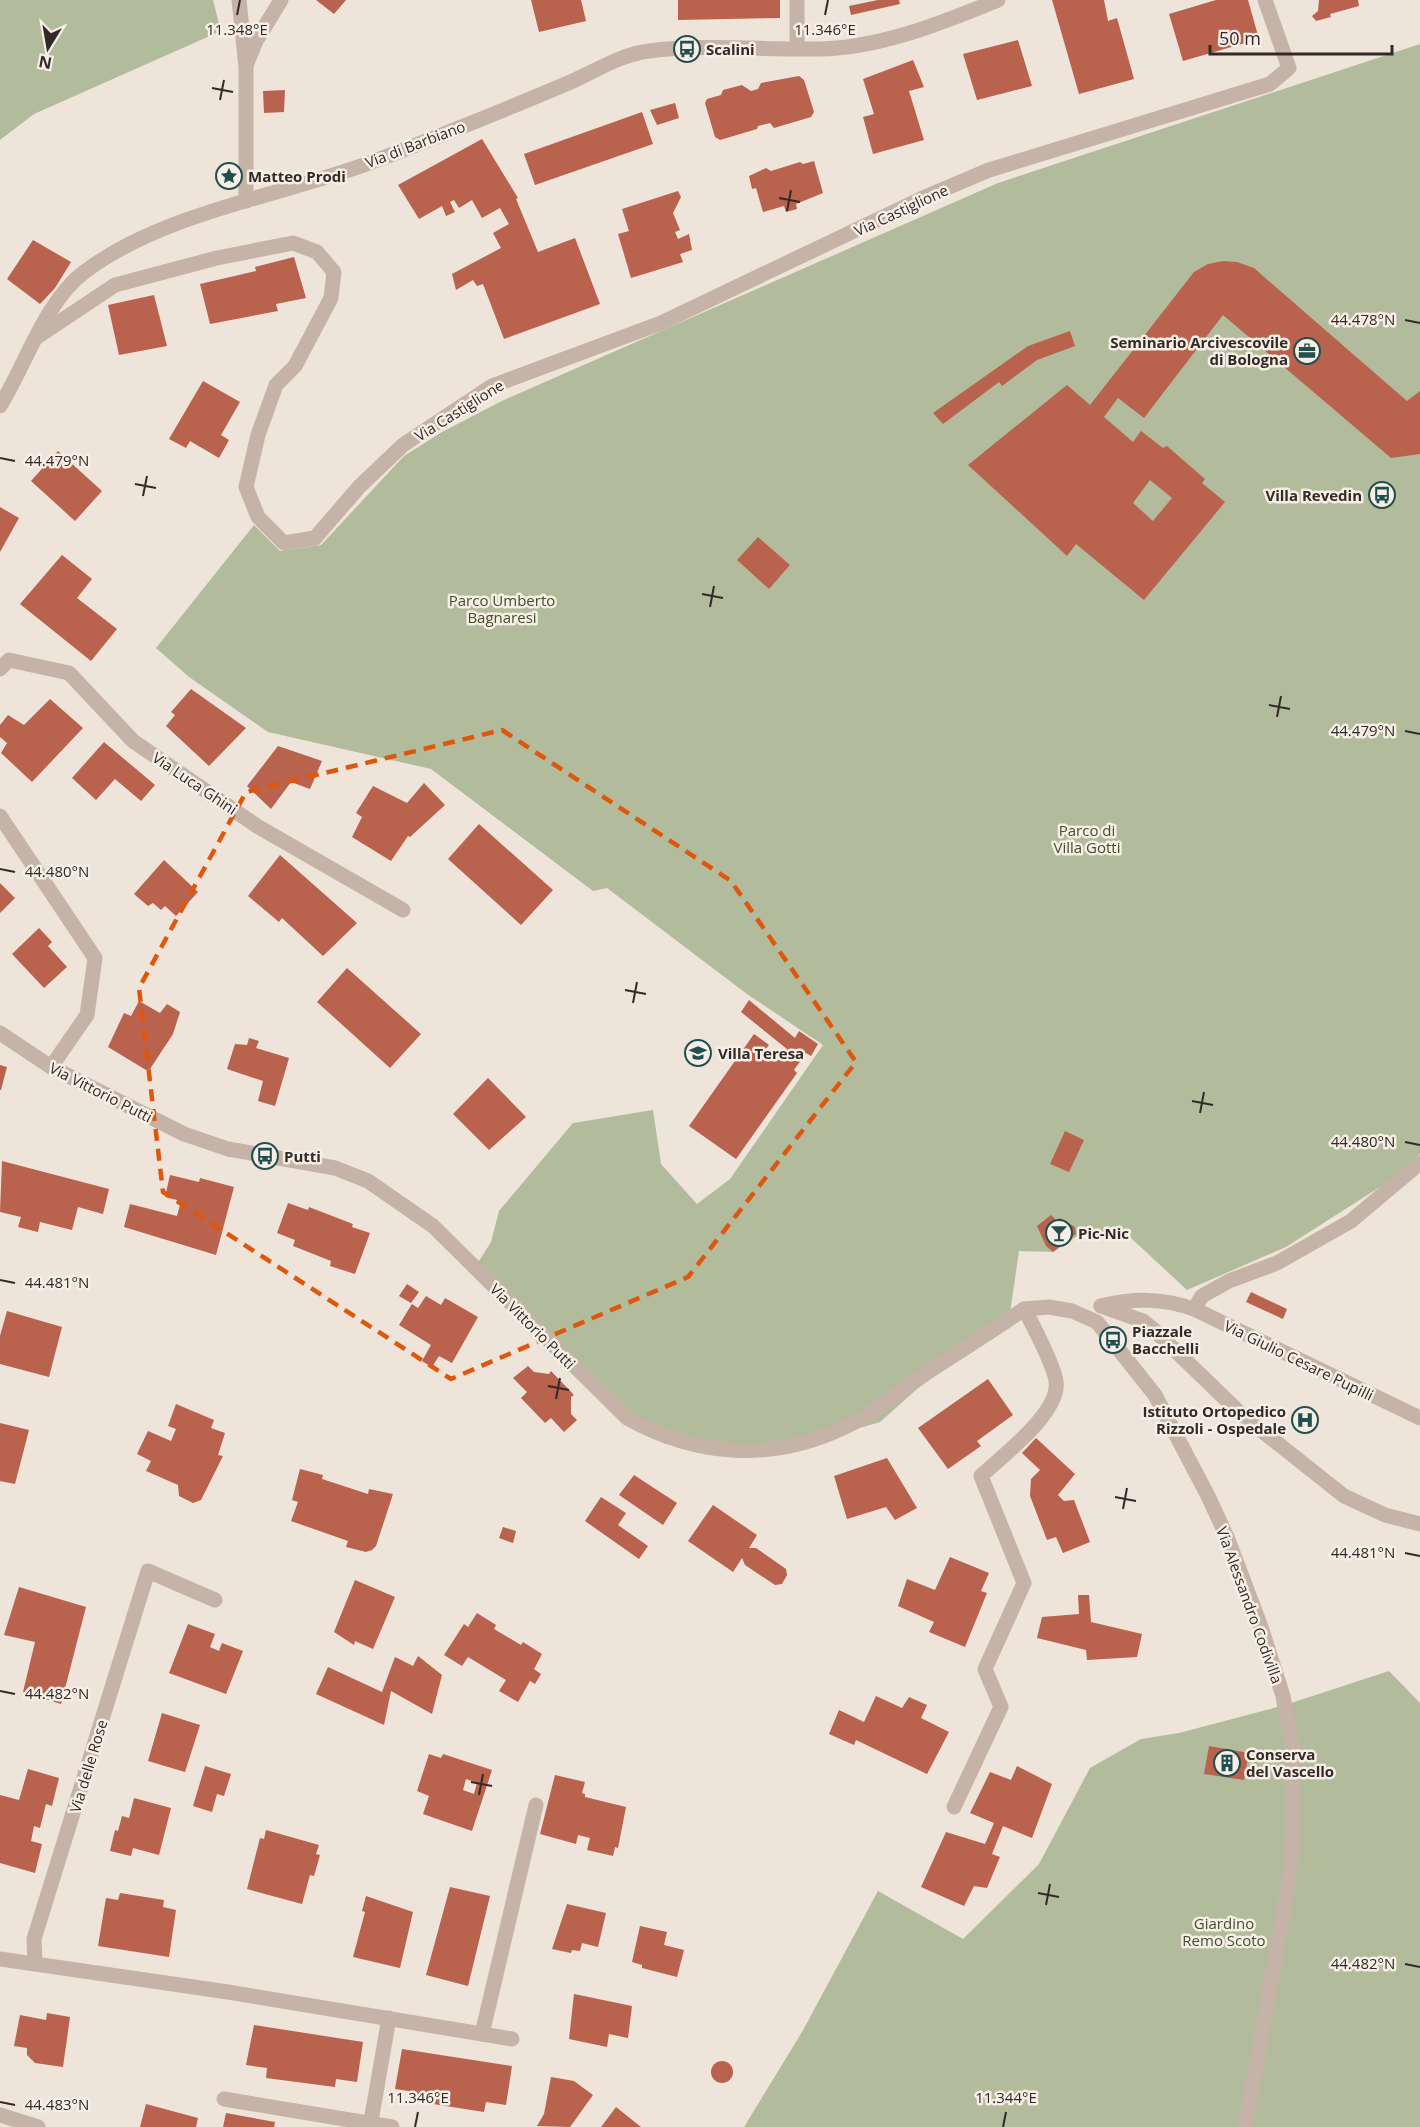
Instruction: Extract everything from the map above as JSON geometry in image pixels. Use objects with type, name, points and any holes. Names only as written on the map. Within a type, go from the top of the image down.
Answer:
[{"type":"street","points":[[239,0],[246,67],[246,201]]},
{"type":"street","points":[[246,67],[256,41],[281,0]]},
{"type":"street","points":[[797,0],[797,48]]},
{"type":"street","name":"Via di Barbiano","points":[[37,337],[57,304],[81,275],[110,255],[146,236],[246,201],[369,163],[570,83],[625,56],[677,50],[830,48],[867,43],[946,22],[998,0]]},
{"type":"street","name":"Via Castiglione","points":[[0,406],[37,337],[115,285],[217,258],[293,243],[317,252],[334,272],[331,298],[295,366],[276,385],[258,435],[246,487],[258,517],[284,543],[315,538],[359,487],[403,445],[492,386],[661,323],[923,198],[989,171],[1270,84],[1289,68],[1265,0]]},
{"type":"street","name":"Via Luca Ghini","points":[[0,669],[9,660],[69,673],[133,741],[257,825],[403,910]]},
{"type":"street","points":[[0,816],[95,958],[87,1015],[51,1067]]},
{"type":"street","name":"Via Vittorio Putti","points":[[0,1033],[51,1067],[184,1134],[228,1149],[335,1168],[368,1181],[433,1226],[627,1418],[655,1434],[692,1445],[731,1452],[767,1451],[806,1442],[846,1427],[1024,1309]]},
{"type":"street","points":[[1194,1309],[1202,1296],[1229,1281],[1277,1263],[1351,1221],[1420,1163]]},
{"type":"street","name":"Via Giulio Cesare Pupilli","points":[[1071,1311],[1143,1299],[1164,1300],[1194,1309],[1420,1418]]},
{"type":"street","points":[[1101,1306],[1148,1325],[1242,1415],[1344,1496],[1375,1511],[1420,1524]]},
{"type":"street","points":[[954,1807],[1001,1707],[985,1670],[1024,1583],[981,1476],[1047,1412],[1055,1396],[1056,1380],[1024,1309],[1049,1307],[1071,1311]]},
{"type":"street","name":"Via Alessandro Codivilla","points":[[1071,1311],[1097,1322],[1155,1395],[1227,1537],[1261,1627],[1283,1696],[1292,1747],[1293,1839],[1288,1887],[1245,2127]]},
{"type":"street","name":"Via delle Rose","points":[[35,1964],[34,1939],[148,1571],[215,1600]]},
{"type":"street","points":[[482,2034],[536,1805]]},
{"type":"street","points":[[0,1959],[512,2039]]},
{"type":"street","points":[[370,2125],[389,2018]]},
{"type":"street","points":[[224,2098],[392,2127]]},
{"type":"street","points":[[0,2115],[38,2127]]},
{"type":"highlighted area","points":[[502,730],[731,881],[856,1062],[688,1277],[451,1379],[163,1192],[139,988],[246,792]]},
{"type":"green space","points":[[0,0],[213,0],[221,31],[34,114],[0,140]]},
{"type":"green space","name":"Parco di Villa Gotti","points":[[1420,44],[1420,1154],[1383,1185],[1286,1247],[1187,1290],[1131,1238],[1082,1233],[1053,1252],[1019,1251],[1009,1320],[982,1331],[880,1422],[781,1451],[665,1444],[594,1395],[474,1269],[491,1242],[499,1211],[573,1123],[653,1110],[661,1164],[697,1204],[730,1179],[823,1045],[747,994],[607,888],[593,891],[431,769],[268,732],[189,677],[156,648],[254,525],[280,551],[321,545],[404,456],[442,432],[502,401],[998,183]]},
{"type":"green space","name":"Giardino Remo Scoto","points":[[1389,1671],[1420,1703],[1420,2127],[744,2127],[802,2032],[878,1891],[963,1939],[1039,1864],[1090,1768],[1141,1739],[1179,1733],[1285,1705]]},
{"type":"building","points":[[316,0],[346,0],[334,14]]},
{"type":"building","points":[[531,0],[581,0],[586,21],[539,32]]},
{"type":"building","points":[[678,0],[780,0],[780,18],[678,20]]},
{"type":"building","points":[[878,0],[899,0],[900,4],[851,15],[849,6]]},
{"type":"building","points":[[1052,0],[1104,0],[1108,21],[1117,18],[1134,79],[1079,94]]},
{"type":"building","points":[[1216,0],[1248,0],[1259,39],[1183,61],[1169,14]]},
{"type":"building","points":[[1319,0],[1358,0],[1359,6],[1330,14],[1331,17],[1316,21],[1312,16],[1318,11]]},
{"type":"building","points":[[1018,40],[1032,86],[977,100],[963,54]]},
{"type":"building","points":[[913,60],[924,87],[909,91],[924,140],[873,154],[863,117],[874,114],[863,79]]},
{"type":"building","points":[[799,76],[804,80],[814,112],[811,117],[774,128],[770,123],[758,126],[757,129],[720,140],[715,137],[705,103],[707,99],[721,95],[723,90],[742,85],[751,91],[758,89],[761,83]]},
{"type":"building","points":[[285,90],[284,112],[264,113],[263,91]]},
{"type":"building","points":[[675,103],[679,118],[657,125],[650,110]]},
{"type":"building","points":[[642,112],[653,144],[535,185],[524,154]]},
{"type":"building","points":[[482,139],[518,198],[516,199],[538,252],[575,238],[600,304],[504,339],[483,284],[477,286],[473,280],[456,290],[452,274],[501,248],[493,233],[509,224],[500,208],[482,218],[472,200],[459,208],[454,200],[450,202],[455,212],[446,216],[442,206],[419,219],[398,185]]},
{"type":"building","points":[[814,161],[823,193],[796,204],[797,209],[786,212],[784,206],[763,212],[756,188],[752,189],[749,176],[766,168],[771,171],[800,162],[803,164]]},
{"type":"building","points":[[678,191],[681,197],[673,213],[680,230],[675,232],[678,239],[689,234],[692,250],[680,254],[683,262],[631,278],[618,234],[629,231],[622,209]]},
{"type":"building","points":[[33,240],[71,262],[55,288],[40,304],[7,279]]},
{"type":"building","points":[[294,257],[306,298],[276,304],[278,311],[210,324],[200,284],[256,271],[255,267]]},
{"type":"building","points":[[1223,261],[1237,262],[1254,268],[1407,401],[1420,391],[1420,454],[1391,458],[1223,315],[1144,418],[1118,398],[1104,417],[1133,442],[1141,431],[1163,448],[1167,446],[1205,479],[1202,483],[1225,502],[1144,600],[1076,544],[1067,556],[968,465],[1067,385],[1090,405],[1194,272],[1208,264]],"holes":[[[1150,480],[1172,498],[1153,521],[1133,503]]]},
{"type":"building","points":[[154,295],[167,346],[119,355],[108,305]]},
{"type":"building","points":[[1070,331],[1075,346],[1037,360],[1002,386],[999,382],[943,424],[933,413],[1028,346]]},
{"type":"building","points":[[203,381],[240,402],[221,435],[229,440],[219,458],[190,441],[186,448],[169,439]]},
{"type":"building","points":[[58,451],[102,491],[75,521],[31,481]]},
{"type":"building","points":[[0,507],[19,518],[0,552]]},
{"type":"building","points":[[758,537],[790,565],[769,589],[737,560]]},
{"type":"building","points":[[62,555],[92,579],[77,598],[117,629],[91,661],[20,604]]},
{"type":"building","points":[[191,689],[246,728],[209,766],[166,726],[175,715],[171,712]]},
{"type":"building","points":[[50,699],[83,728],[32,782],[1,753],[7,743],[0,737],[0,725],[8,715],[24,725]]},
{"type":"building","points":[[104,742],[155,785],[141,801],[115,779],[96,800],[72,778]]},
{"type":"building","points":[[278,746],[322,761],[310,789],[291,782],[271,809],[247,786]]},
{"type":"building","points":[[424,783],[445,805],[410,837],[408,836],[391,861],[352,837],[362,817],[356,813],[373,786],[407,803]]},
{"type":"building","points":[[479,824],[553,890],[521,925],[448,859]]},
{"type":"building","points":[[280,855],[357,923],[323,956],[282,918],[279,922],[248,896]]},
{"type":"building","points":[[164,860],[198,892],[176,916],[165,906],[161,910],[153,903],[148,906],[134,894]]},
{"type":"building","points":[[0,883],[15,898],[0,913]]},
{"type":"building","points":[[39,928],[52,942],[48,946],[67,967],[44,988],[12,954]]},
{"type":"building","points":[[347,968],[421,1034],[390,1068],[317,1002]]},
{"type":"building","points":[[749,1000],[795,1038],[799,1031],[818,1044],[811,1056],[806,1053],[794,1070],[797,1073],[736,1159],[689,1126],[754,1034],[769,1045],[765,1050],[779,1060],[787,1049],[741,1012]]},
{"type":"building","points":[[139,1001],[160,1013],[167,1004],[180,1012],[173,1034],[150,1069],[146,1070],[108,1047],[124,1013],[131,1016]]},
{"type":"building","points":[[249,1038],[259,1041],[256,1048],[289,1058],[275,1106],[258,1101],[263,1081],[227,1069],[235,1044],[247,1045]]},
{"type":"building","points":[[0,1065],[7,1067],[1,1090],[0,1090]]},
{"type":"building","points":[[488,1078],[526,1117],[489,1150],[453,1114]]},
{"type":"building","points":[[1065,1131],[1084,1140],[1069,1172],[1050,1164]]},
{"type":"building","points":[[2,1161],[109,1189],[103,1214],[78,1207],[72,1230],[40,1222],[38,1232],[18,1227],[21,1217],[0,1212]]},
{"type":"building","points":[[170,1175],[199,1182],[200,1178],[234,1187],[216,1255],[124,1227],[130,1204],[177,1216],[181,1201],[165,1197]]},
{"type":"building","points":[[288,1203],[308,1210],[309,1207],[370,1233],[355,1274],[330,1266],[331,1261],[293,1246],[295,1240],[277,1233]]},
{"type":"building","name":"Pic-Nic","points":[[1051,1215],[1057,1221],[1060,1218],[1075,1227],[1076,1234],[1053,1252],[1046,1246],[1037,1226]]},
{"type":"building","points":[[407,1284],[419,1292],[411,1303],[399,1296]]},
{"type":"building","points":[[1251,1292],[1287,1309],[1283,1319],[1246,1302]]},
{"type":"building","points":[[426,1296],[441,1305],[445,1298],[478,1317],[452,1363],[439,1356],[432,1367],[422,1361],[431,1345],[399,1325],[412,1304],[418,1308]]},
{"type":"building","points":[[7,1311],[62,1327],[49,1377],[0,1364],[0,1336]]},
{"type":"building","points":[[528,1366],[534,1372],[549,1374],[551,1371],[574,1395],[571,1397],[571,1414],[577,1420],[564,1432],[551,1418],[545,1423],[521,1398],[527,1392],[513,1378]]},
{"type":"building","points":[[988,1379],[1013,1415],[977,1441],[981,1446],[948,1469],[918,1428]]},
{"type":"building","points":[[176,1404],[214,1420],[211,1428],[225,1433],[218,1455],[223,1456],[201,1500],[193,1503],[179,1496],[178,1485],[146,1471],[151,1461],[137,1454],[148,1431],[171,1441],[176,1429],[168,1426]]},
{"type":"building","points":[[0,1423],[29,1430],[15,1484],[0,1481]]},
{"type":"building","points":[[1036,1438],[1075,1474],[1058,1495],[1064,1501],[1074,1500],[1090,1542],[1063,1553],[1056,1537],[1047,1540],[1030,1496],[1031,1479],[1040,1470],[1022,1453]]},
{"type":"building","points":[[887,1458],[917,1508],[895,1520],[886,1507],[847,1519],[834,1476]]},
{"type":"building","points":[[300,1469],[323,1475],[322,1479],[368,1494],[369,1489],[393,1494],[376,1546],[372,1550],[366,1552],[346,1547],[348,1541],[291,1521],[298,1502],[292,1500]]},
{"type":"building","points":[[634,1475],[677,1503],[663,1525],[619,1495]]},
{"type":"building","points":[[601,1497],[626,1513],[618,1525],[648,1546],[639,1559],[585,1521]]},
{"type":"building","points":[[713,1505],[757,1535],[749,1548],[756,1548],[786,1569],[787,1575],[782,1584],[775,1585],[745,1565],[742,1558],[733,1572],[688,1541]]},
{"type":"building","points":[[503,1527],[516,1531],[513,1543],[499,1538]]},
{"type":"building","points":[[950,1557],[989,1573],[981,1591],[987,1593],[965,1647],[929,1632],[934,1622],[898,1606],[907,1579],[935,1590]]},
{"type":"building","points":[[355,1580],[395,1597],[373,1649],[355,1641],[354,1645],[334,1632]]},
{"type":"building","points":[[19,1587],[86,1607],[61,1704],[23,1692],[35,1642],[4,1635]]},
{"type":"building","points":[[1078,1595],[1089,1595],[1091,1622],[1142,1634],[1137,1657],[1087,1660],[1086,1650],[1037,1638],[1042,1617],[1079,1614]]},
{"type":"building","points":[[477,1613],[496,1625],[494,1629],[521,1645],[523,1642],[542,1654],[534,1669],[541,1674],[535,1684],[530,1681],[518,1702],[499,1691],[506,1680],[468,1657],[462,1666],[444,1655],[464,1624],[468,1627]]},
{"type":"building","points":[[188,1624],[215,1634],[210,1647],[219,1651],[222,1643],[243,1651],[226,1694],[169,1673]]},
{"type":"building","points":[[418,1656],[442,1675],[432,1714],[391,1691],[384,1725],[316,1694],[328,1667],[382,1692],[395,1657],[413,1666]]},
{"type":"building","points":[[876,1696],[902,1708],[909,1697],[927,1705],[921,1718],[949,1732],[927,1774],[856,1740],[854,1745],[829,1734],[839,1710],[864,1722]]},
{"type":"building","points":[[162,1713],[200,1725],[185,1772],[148,1761]]},
{"type":"building","name":"Conserva del Vascello","points":[[1209,1746],[1249,1753],[1244,1780],[1204,1774]]},
{"type":"building","points":[[429,1754],[441,1758],[443,1754],[492,1770],[472,1831],[423,1814],[429,1796],[417,1791]],"holes":[[[466,1779],[477,1783],[474,1794],[463,1790]]]},
{"type":"building","points":[[205,1766],[231,1774],[224,1796],[217,1794],[212,1812],[193,1806]]},
{"type":"building","points":[[1017,1766],[1052,1784],[1032,1838],[1003,1826],[992,1854],[1000,1857],[987,1888],[974,1886],[964,1906],[921,1887],[946,1832],[985,1844],[994,1823],[970,1813],[990,1772],[1011,1780]]},
{"type":"building","points":[[28,1769],[59,1778],[52,1806],[46,1804],[40,1828],[34,1826],[31,1841],[42,1844],[35,1873],[0,1863],[0,1795],[19,1800]]},
{"type":"building","points":[[555,1775],[585,1782],[582,1793],[585,1797],[626,1807],[618,1848],[615,1847],[613,1856],[587,1850],[590,1838],[578,1835],[576,1844],[540,1834]]},
{"type":"building","points":[[134,1798],[171,1808],[159,1855],[133,1848],[131,1856],[110,1851],[115,1830],[118,1831],[122,1816],[129,1818]]},
{"type":"building","points":[[266,1830],[319,1845],[316,1854],[320,1855],[314,1876],[310,1875],[302,1904],[247,1889],[260,1838],[264,1839]]},
{"type":"building","points":[[450,1887],[490,1896],[468,1986],[426,1975]]},
{"type":"building","points":[[120,1893],[164,1900],[163,1907],[176,1910],[169,1957],[98,1946],[106,1898],[118,1900]]},
{"type":"building","points":[[366,1896],[413,1912],[400,1968],[353,1957],[365,1912],[362,1911]]},
{"type":"building","points":[[567,1904],[606,1913],[598,1947],[582,1943],[580,1951],[572,1950],[571,1953],[552,1949]]},
{"type":"building","points":[[640,1926],[667,1932],[664,1945],[684,1950],[677,1977],[642,1968],[642,1965],[632,1962]]},
{"type":"building","points":[[574,1994],[632,2006],[628,2038],[609,2034],[607,2047],[569,2039]]},
{"type":"building","points":[[47,2013],[70,2017],[63,2067],[35,2063],[27,2055],[27,2048],[14,2046],[20,2015],[46,2020]]},
{"type":"building","points":[[254,2025],[363,2042],[357,2082],[336,2079],[335,2087],[266,2078],[267,2068],[246,2065]]},
{"type":"building","points":[[402,2049],[512,2066],[506,2105],[486,2102],[484,2112],[414,2101],[416,2092],[395,2089]]},
{"type":"building","points":[[718,2061],[726,2061],[733,2068],[733,2076],[726,2083],[718,2083],[711,2076],[711,2068]]},
{"type":"building","points":[[551,2077],[574,2081],[593,2095],[570,2127],[537,2126],[544,2114]]},
{"type":"building","points":[[146,2104],[198,2118],[196,2127],[140,2127]]},
{"type":"building","points":[[616,2107],[641,2127],[601,2127]]},
{"type":"building","points":[[226,2113],[275,2122],[274,2127],[223,2127]]},
{"type":"place","name":"Scalini","points":[[687,49]]},
{"type":"place","name":"Matteo Prodi","points":[[229,176]]},
{"type":"place","name":"Seminario Arcivescovile di Bologna","points":[[1307,351]]},
{"type":"place","name":"Villa Revedin","points":[[1382,495]]},
{"type":"place","name":"Villa Teresa","points":[[698,1053]]},
{"type":"place","name":"Putti","points":[[265,1156]]},
{"type":"place","name":"Pic-Nic","points":[[1059,1233]]},
{"type":"place","name":"Piazzale Bacchelli","points":[[1113,1340]]},
{"type":"place","name":"Istituto Ortopedico Rizzoli - Ospedale","points":[[1305,1420]]},
{"type":"place","name":"Conserva del Vascello","points":[[1227,1763]]},
{"type":"park label","name":"Parco Umberto Bagnaresi","points":[[502,608]]}]
